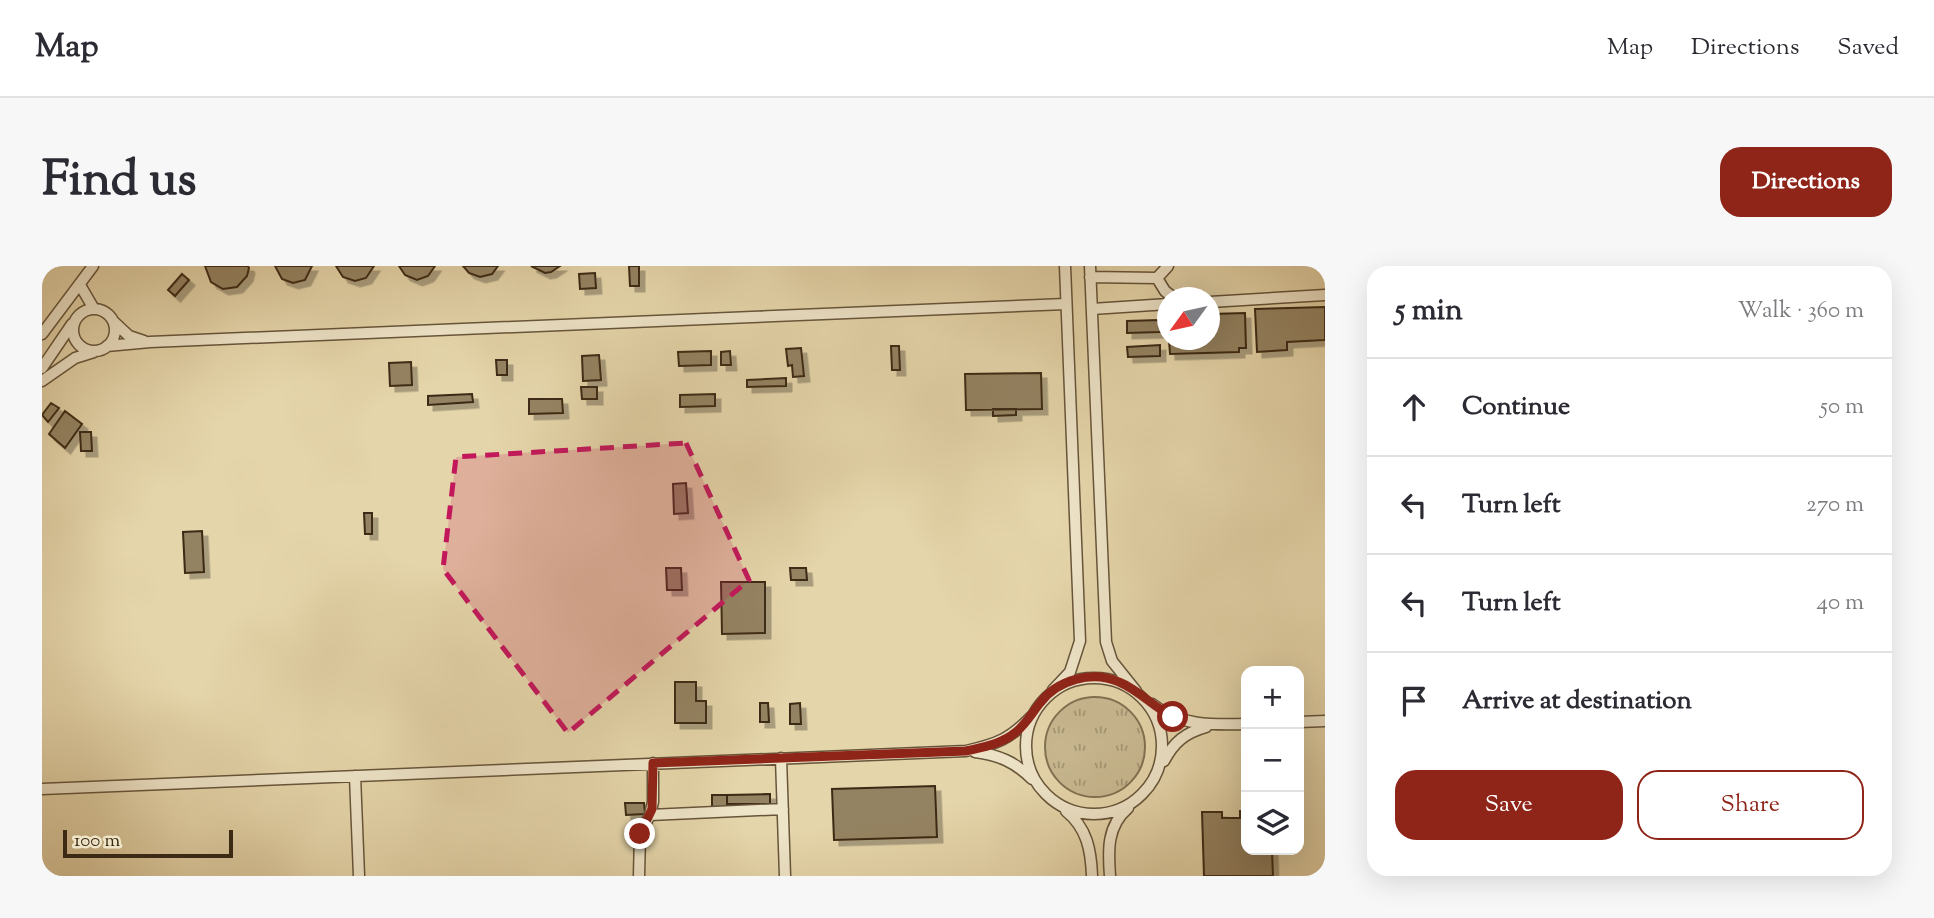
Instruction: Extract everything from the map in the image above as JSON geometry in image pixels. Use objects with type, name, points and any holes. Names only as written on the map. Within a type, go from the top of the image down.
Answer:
[{"type":"street","points":[[42,334],[93,266]]},
{"type":"street","points":[[966,751],[1003,740],[1016,732],[1070,673],[1080,641],[1065,266]]},
{"type":"street","points":[[1157,278],[1168,266]]},
{"type":"street","points":[[1157,278],[1090,272],[1106,642],[1112,661],[1154,712],[1161,730],[1163,750],[1158,770]]},
{"type":"street","points":[[1157,278],[1163,287]]},
{"type":"street","points":[[80,285],[94,309]]},
{"type":"street","points":[[1220,301],[1325,295]]},
{"type":"street","points":[[75,319],[72,332],[78,345],[91,351],[150,342],[1066,304]]},
{"type":"street","points":[[1091,309],[1157,305]]},
{"type":"street","points":[[42,368],[83,311],[94,309],[105,312],[129,336],[150,342]]},
{"type":"street","points":[[42,381],[75,358],[103,349],[114,334],[113,320]]},
{"type":"street","points":[[1053,690],[1072,680],[1094,677],[1116,680],[1173,717],[1213,725],[1241,724]]},
{"type":"street","points":[[1032,716],[1026,733],[1026,750],[1029,768],[1037,783]]},
{"type":"street","points":[[1304,722],[1325,721]]},
{"type":"street","points":[[1110,876],[1111,831],[1119,815],[1145,792],[1178,739],[1191,731],[1213,725]]},
{"type":"street","points":[[42,789],[966,751],[1007,759],[1018,765],[1070,814],[1088,841],[1092,876]]},
{"type":"street","points":[[781,758],[785,876]]},
{"type":"street","points":[[639,876],[640,834],[650,815],[653,763]]},
{"type":"street","points":[[355,776],[359,876]]},
{"type":"street","points":[[1055,802],[1074,811],[1096,814],[1116,811],[1135,801]]},
{"type":"street","points":[[650,815],[783,809]]},
{"type":"highlighted area","points":[[686,443],[749,580],[568,733],[443,569],[456,457]]},
{"type":"green space","points":[[1095,697],[1114,701],[1131,711],[1141,728],[1145,747],[1141,766],[1131,783],[1114,793],[1095,797],[1076,793],[1059,783],[1049,766],[1045,747],[1049,728],[1059,711],[1076,701]]},
{"type":"building","points":[[205,266],[249,268],[247,276],[237,287],[223,289],[211,282]]},
{"type":"building","points":[[275,266],[312,266],[305,280],[293,283],[282,279]]},
{"type":"building","points":[[336,266],[374,266],[366,278],[355,281],[343,277]]},
{"type":"building","points":[[399,266],[435,266],[428,276],[417,280],[405,275]]},
{"type":"building","points":[[463,266],[498,266],[492,274],[480,277],[469,273]]},
{"type":"building","points":[[531,266],[560,266],[545,273]]},
{"type":"building","points":[[629,266],[639,266],[639,286],[630,286]]},
{"type":"building","points":[[595,273],[596,288],[580,289],[579,274]]},
{"type":"building","points":[[182,274],[189,280],[175,296],[168,290]]},
{"type":"building","points":[[1325,307],[1325,340],[1287,342],[1287,350],[1257,352],[1255,309]]},
{"type":"building","points":[[1245,313],[1246,348],[1239,348],[1239,352],[1170,354],[1170,350],[1220,350],[1220,314]]},
{"type":"building","points":[[1157,320],[1157,332],[1127,333],[1127,321]]},
{"type":"building","points":[[1157,345],[1160,356],[1128,357],[1127,347]]},
{"type":"building","points":[[891,346],[899,346],[900,370],[892,370]]},
{"type":"building","points":[[801,348],[804,376],[793,377],[792,365],[788,366],[786,349]]},
{"type":"building","points":[[711,351],[711,365],[679,366],[678,352]]},
{"type":"building","points":[[730,351],[731,365],[721,365],[721,352]]},
{"type":"building","points":[[599,355],[601,380],[583,381],[582,356]]},
{"type":"building","points":[[496,360],[507,360],[507,375],[497,375]]},
{"type":"building","points":[[411,362],[412,385],[390,386],[389,363]]},
{"type":"building","points":[[1041,373],[1042,409],[966,410],[965,374]]},
{"type":"building","points":[[786,378],[786,386],[747,387],[747,380]]},
{"type":"building","points":[[581,387],[597,387],[597,399],[582,399]]},
{"type":"building","points":[[472,394],[473,402],[428,405],[428,396]]},
{"type":"building","points":[[715,394],[715,406],[680,407],[680,395]]},
{"type":"building","points":[[529,399],[562,399],[563,413],[529,414]]},
{"type":"building","points":[[51,403],[59,408],[48,422],[42,415]]},
{"type":"building","points":[[993,409],[1016,409],[1016,415],[993,416]]},
{"type":"building","points":[[65,411],[82,424],[65,448],[49,434]]},
{"type":"building","points":[[80,432],[91,432],[92,451],[81,451]]},
{"type":"building","points":[[686,483],[688,513],[674,514],[673,484]]},
{"type":"building","points":[[364,513],[372,513],[372,534],[365,534]]},
{"type":"building","points":[[202,531],[204,572],[185,573],[183,532]]},
{"type":"building","points":[[666,568],[681,568],[682,590],[667,590]]},
{"type":"building","points":[[790,568],[806,568],[807,580],[791,580]]},
{"type":"building","points":[[721,582],[765,582],[765,633],[722,634]]},
{"type":"building","points":[[675,682],[696,682],[696,701],[706,701],[706,723],[675,723]]},
{"type":"building","points":[[760,703],[768,703],[769,722],[760,722]]},
{"type":"building","points":[[800,703],[801,724],[790,724],[790,704]]},
{"type":"building","points":[[935,786],[937,837],[834,840],[832,789]]},
{"type":"building","points":[[770,794],[770,804],[727,804],[727,795]]},
{"type":"building","points":[[712,795],[727,795],[727,807],[712,807]]},
{"type":"building","points":[[625,803],[644,803],[645,814],[626,815]]},
{"type":"building","points":[[1241,811],[1241,855],[1272,855],[1273,876],[1204,876],[1202,812],[1222,812],[1222,818],[1240,818]]},
{"type":"route","points":[[640,834],[652,809],[653,763],[966,751],[988,746],[1016,732],[1053,690],[1072,680],[1094,677],[1116,680],[1173,717]]}]
